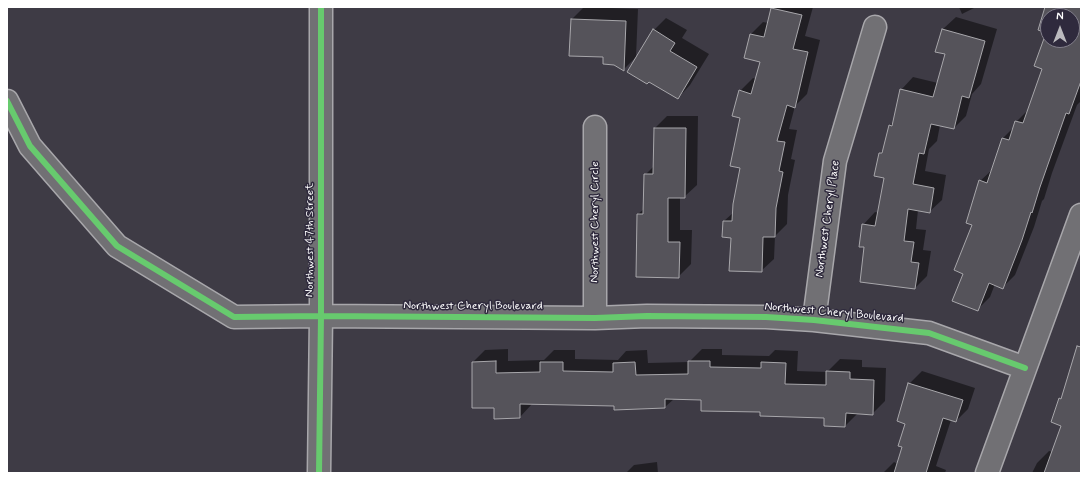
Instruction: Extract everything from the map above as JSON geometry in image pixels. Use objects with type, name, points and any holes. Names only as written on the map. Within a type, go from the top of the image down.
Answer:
[{"type":"street","name":"Northwest 47th Street","points":[[319,473],[321,316],[321,7]]},
{"type":"street","name":"Northwest Cheryl Place","points":[[814,320],[835,161],[875,27]]},
{"type":"street","name":"Northwest Cheryl Boulevard","points":[[7,101],[30,146],[117,246],[234,317],[321,316],[595,318],[647,316],[766,317],[814,320],[929,333],[1025,368]]},
{"type":"street","name":"Northwest Cheryl Circle","points":[[595,127],[595,318]]},
{"type":"street","points":[[987,473],[1081,215]]},
{"type":"building","points":[[1045,7],[1081,7],[1081,81],[1069,114],[1066,113],[1032,213],[1031,212],[1003,289],[989,283],[978,311],[952,301],[963,274],[954,270],[972,225],[966,223],[979,180],[987,183],[1002,138],[1009,140],[1015,121],[1023,123],[1042,69],[1034,66],[1041,48],[1080,48],[1080,8]]},
{"type":"building","points":[[771,8],[802,15],[793,49],[808,52],[795,108],[787,105],[777,141],[785,142],[779,171],[783,172],[776,208],[775,237],[763,237],[762,272],[729,271],[731,238],[722,237],[723,221],[732,221],[733,204],[740,168],[730,166],[740,118],[732,116],[739,90],[751,94],[760,62],[744,58],[750,34],[764,37]]},
{"type":"building","points":[[571,19],[626,21],[624,71],[614,65],[603,64],[603,57],[569,56]]},
{"type":"building","points":[[653,29],[675,43],[670,51],[697,67],[678,99],[649,82],[647,84],[627,72]]},
{"type":"building","points":[[942,29],[985,41],[969,98],[962,96],[954,129],[931,124],[924,154],[919,153],[913,184],[934,188],[930,213],[908,209],[904,241],[914,242],[911,262],[919,263],[915,289],[860,282],[864,247],[859,247],[862,224],[875,226],[884,178],[874,176],[879,153],[882,153],[889,125],[892,126],[900,89],[933,97],[945,54],[935,52]]},
{"type":"building","points":[[654,128],[686,128],[685,198],[668,198],[668,242],[680,242],[679,278],[636,277],[637,214],[643,214],[644,174],[653,174]]},
{"type":"building","points":[[1077,346],[1081,347],[1081,473],[1044,473],[1061,426],[1051,422],[1059,398],[1061,399]]},
{"type":"building","points":[[496,361],[496,373],[540,372],[540,362],[563,362],[563,371],[613,372],[613,363],[635,362],[636,375],[688,374],[688,361],[710,361],[710,367],[761,368],[761,362],[786,363],[785,384],[826,385],[826,371],[850,372],[850,379],[874,380],[873,415],[846,413],[845,427],[824,426],[824,418],[760,416],[760,412],[701,411],[701,400],[665,399],[665,408],[614,410],[614,406],[520,404],[520,418],[494,419],[494,408],[472,408],[472,362]]},
{"type":"building","points":[[908,383],[963,400],[956,422],[943,418],[926,473],[894,473],[902,447],[898,446],[905,424],[897,421]]},
{"type":"cycle path","points":[[319,473],[321,316],[321,7]]},
{"type":"cycle path","points":[[7,101],[30,146],[117,246],[234,317],[321,316],[595,318],[647,316],[766,317],[814,320],[929,333],[1025,368]]}]
